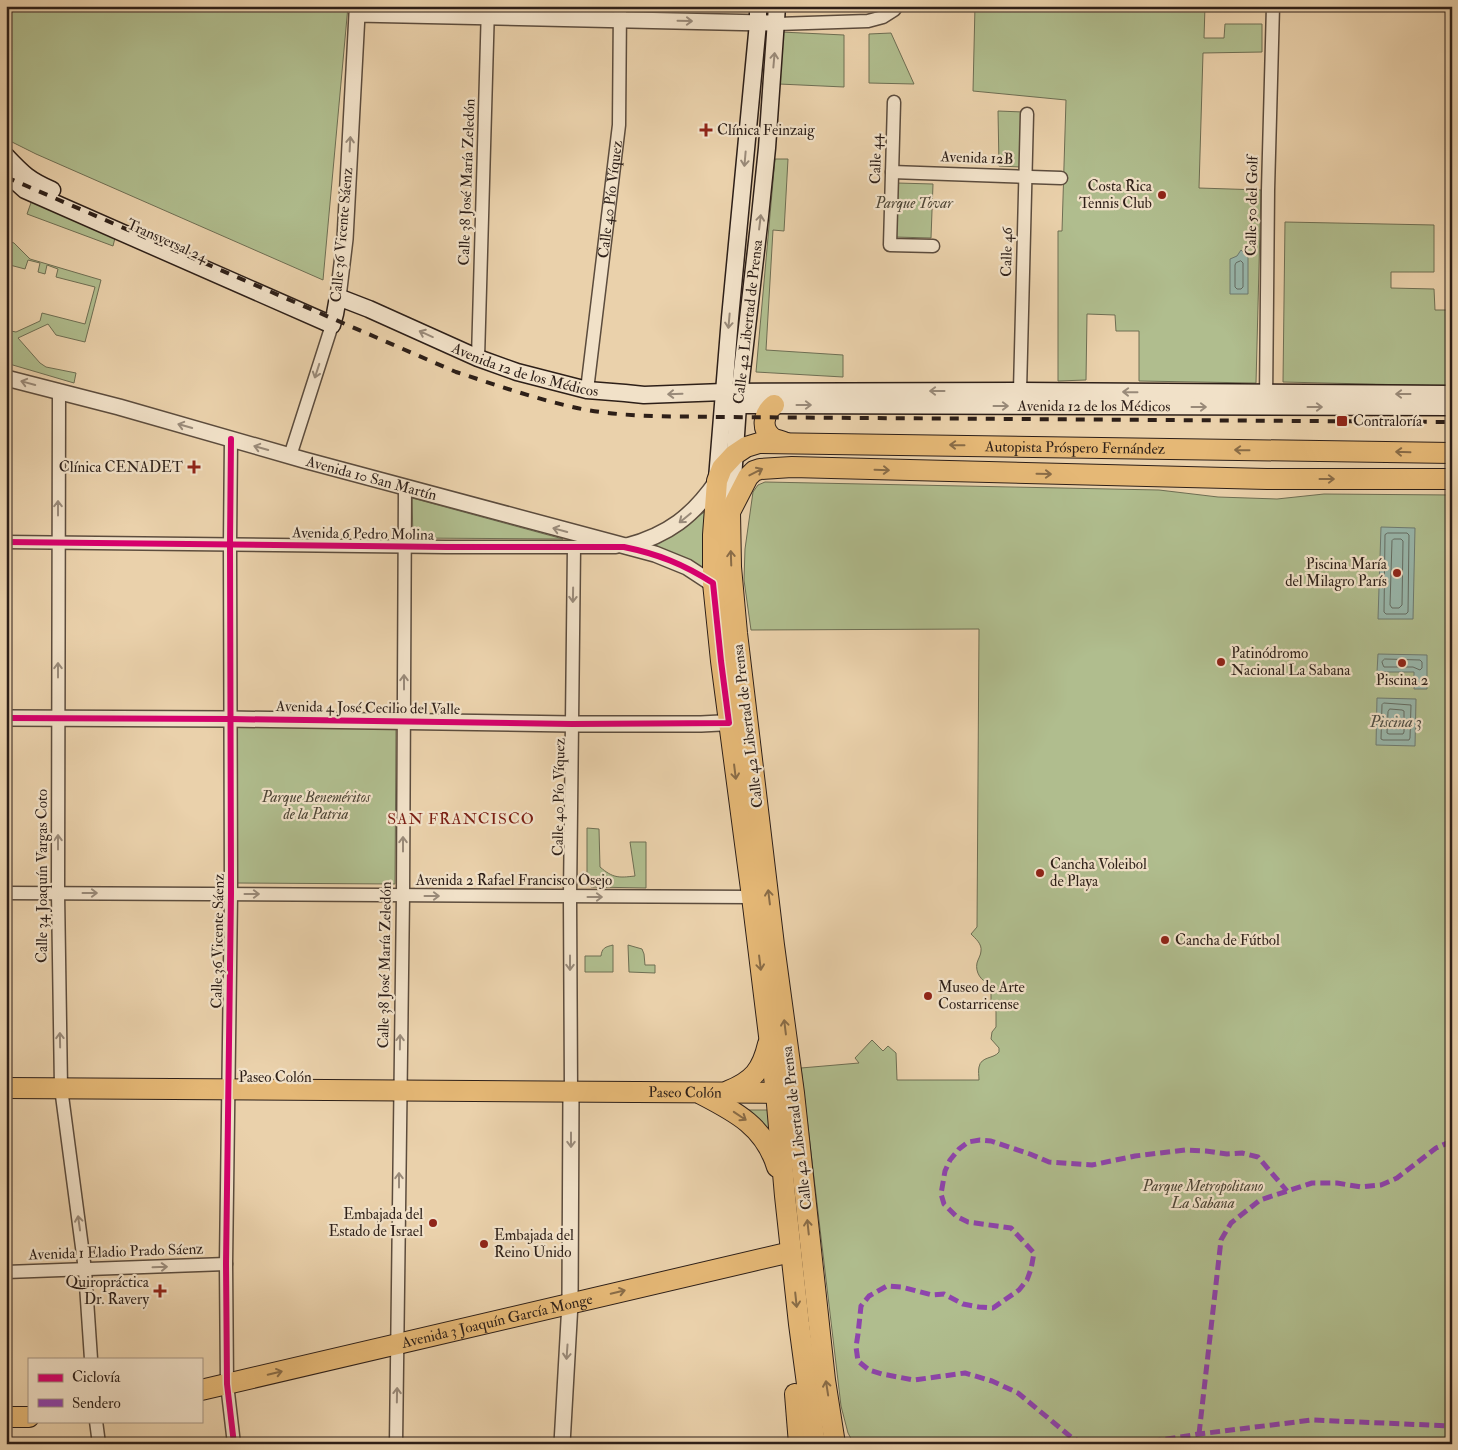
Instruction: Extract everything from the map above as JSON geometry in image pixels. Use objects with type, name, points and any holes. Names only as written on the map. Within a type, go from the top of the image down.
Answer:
[{"type":"highway","points":[[774,405],[764,417],[766,429],[774,438],[786,443]]},
{"type":"highway","name":"Autopista Próspero Fernández","points":[[717,481],[722,468],[734,455],[754,444],[1452,453]]},
{"type":"highway","points":[[1278,479],[1268,472],[1266,468],[1269,458],[1306,456],[1326,451]]},
{"type":"highway","name":"Autopista Próspero Fernández","points":[[730,512],[748,477],[754,471],[771,467],[1278,479],[1452,479]]},
{"type":"highway","name":"Calle 42 Libertad de Prensa","points":[[717,481],[712,582],[720,660],[739,722],[774,945],[785,1093],[825,1380],[836,1441]]},
{"type":"highway","name":"Calle 42 Libertad de Prensa","points":[[730,512],[739,722],[752,897],[770,1037],[785,1093],[785,1196],[815,1444]]},
{"type":"highway","points":[[723,1093],[744,1084],[754,1076],[761,1066],[770,1037]]},
{"type":"highway","name":"Paseo Colón","points":[[6,1088],[785,1093]]},
{"type":"highway","points":[[697,1092],[738,1114],[761,1135],[775,1161],[785,1196]]},
{"type":"highway","name":"Avenida 3 Joaquín García Monge","points":[[202,1390],[792,1252]]},
{"type":"highway","points":[[799,1324],[791,1340],[799,1444]]},
{"type":"highway","points":[[6,1418],[28,1417]]},
{"type":"main road","name":"Calle 42 Libertad de Prensa","points":[[717,481],[733,396],[760,216],[777,6]]},
{"type":"main road","name":"Calle 42 Libertad de Prensa","points":[[730,512],[734,455],[730,318],[758,14]]},
{"type":"main road","name":"Transversal 24","points":[[6,156],[32,181],[333,320]]},
{"type":"main road","name":"Transversal 24","points":[[6,173],[25,190],[333,320]]},
{"type":"main road","name":"Avenida 12 de los Médicos","points":[[338,297],[478,358],[518,372],[587,390],[644,395],[733,396],[1020,390],[1452,407]]},
{"type":"main road","name":"Calle 36 Vicente Sáenz","points":[[333,320],[338,297]]},
{"type":"main road","name":"Avenida 12 de los Médicos","points":[[733,396],[774,405],[1266,400],[1452,394]]},
{"type":"street","name":"Calle 50 del Golf","points":[[1266,400],[1268,190],[1273,6]]},
{"type":"street","points":[[357,10],[758,14],[777,24],[868,21],[883,17],[896,8]]},
{"type":"street","name":"Calle 36 Vicente Sáenz","points":[[338,297],[344,239],[357,10]]},
{"type":"street","name":"Calle 38 José María Zeledón","points":[[478,358],[488,12]]},
{"type":"street","name":"Calle 40 Pío Víquez","points":[[587,390],[619,125],[620,13]]},
{"type":"street","name":"Calle 44","points":[[894,102],[890,245],[933,246]]},
{"type":"street","name":"Calle 46","points":[[1020,390],[1027,114]]},
{"type":"street","name":"Avenida 12B","points":[[892,172],[1061,178]]},
{"type":"street","name":"Calle 36 Vicente Sáenz","points":[[290,456],[333,320]]},
{"type":"street","name":"Avenida 10 San Martín","points":[[6,378],[119,407],[404,488],[624,547]]},
{"type":"street","name":"Calle 34 Joaquín Vargas Coto","points":[[59,392],[58,893],[61,1088],[85,1270],[91,1358]]},
{"type":"street","name":"Calle 36 Vicente Sáenz","points":[[231,439],[231,894],[226,1264],[227,1384],[234,1444]]},
{"type":"street","points":[[624,547],[643,542],[678,524],[693,512],[717,481]]},
{"type":"street","name":"Calle 38 José María Zeledón","points":[[396,1444],[404,721],[404,488]]},
{"type":"street","name":"Avenida 6 Pedro Molina","points":[[6,542],[624,547],[655,554],[687,567],[712,582],[734,604]]},
{"type":"street","name":"Calle 40 Pío Víquez","points":[[562,1444],[570,1303],[570,897],[574,547]]},
{"type":"street","name":"Avenida 4 José Cecilio del Valle","points":[[6,718],[572,724],[739,722]]},
{"type":"street","name":"Avenida 2 Rafael Francisco Osejo","points":[[6,893],[752,897]]},
{"type":"street","name":"Avenida 1 Eladio Prado Sáenz","points":[[6,1272],[226,1264]]},
{"type":"street","points":[[96,1422],[99,1444]]},
{"type":"green space","points":[[6,6],[348,6],[323,280],[36,154],[6,139]]},
{"type":"green space","name":"Costa Rica Tennis Club","points":[[975,6],[1205,6],[1204,38],[1224,38],[1225,24],[1262,24],[1262,52],[1203,53],[1199,188],[1261,190],[1256,383],[1139,381],[1139,331],[1116,331],[1115,315],[1087,314],[1086,380],[1058,381],[1058,231],[1062,231],[1066,100],[973,91]]},
{"type":"green space","points":[[781,32],[844,35],[844,87],[779,84]]},
{"type":"green space","points":[[891,33],[914,84],[869,83],[869,34]]},
{"type":"green space","points":[[998,111],[1023,112],[1021,167],[999,166]]},
{"type":"green space","points":[[775,159],[788,159],[784,231],[773,230],[766,350],[843,355],[843,377],[756,372]]},
{"type":"green space","name":"Parque Tovar","points":[[897,183],[933,184],[931,238],[895,237]]},
{"type":"green space","points":[[33,197],[116,234],[113,246],[27,214]]},
{"type":"green space","points":[[1285,222],[1434,225],[1434,272],[1391,272],[1391,288],[1434,289],[1435,310],[1452,310],[1452,386],[1283,382]]},
{"type":"green space","points":[[6,240],[14,243],[30,259],[101,280],[85,342],[56,335],[48,324],[18,338],[40,363],[46,367],[76,373],[74,383],[6,363],[6,330],[16,332],[40,321],[42,313],[85,324],[95,287],[56,277],[58,269],[47,265],[45,274],[38,272],[40,263],[28,260],[25,269],[6,264]]},
{"type":"green space","name":"Parque Metropolitano La Sabana","points":[[765,482],[1159,490],[1218,497],[1277,499],[1324,494],[1452,495],[1452,1444],[854,1444],[848,1433],[841,1406],[801,1068],[859,1063],[855,1058],[872,1040],[883,1051],[888,1046],[896,1053],[897,1080],[979,1080],[980,1063],[999,1052],[999,1048],[991,1039],[992,1032],[996,1027],[996,1008],[991,1005],[991,984],[984,981],[978,973],[977,963],[981,954],[981,946],[971,934],[977,927],[979,629],[751,630],[744,580],[745,549],[753,492],[758,485]]},
{"type":"green space","points":[[412,498],[563,539],[413,538]]},
{"type":"green space","points":[[707,510],[703,567],[645,547],[679,531]]},
{"type":"green space","name":"Parque Beneméritos de la Patria","points":[[237,727],[396,728],[395,884],[236,883]]},
{"type":"green space","points":[[587,828],[599,829],[600,867],[616,876],[635,876],[630,842],[646,842],[646,888],[591,887],[587,879]]},
{"type":"green space","points":[[613,945],[613,972],[585,972],[585,956],[601,956],[604,948]]},
{"type":"green space","points":[[628,945],[642,949],[645,965],[655,965],[655,973],[629,972]]},
{"type":"green space","points":[[742,1110],[770,1110],[773,1135]]},
{"type":"water","points":[[1066,6],[1103,6],[1103,10],[1066,9]]},
{"type":"water","points":[[1241,250],[1248,257],[1248,294],[1230,294],[1230,259],[1237,256]]},
{"type":"water","name":"Piscina María del Milagro París","points":[[1381,527],[1415,528],[1413,619],[1378,619]]},
{"type":"water","name":"Piscina 2","points":[[1378,654],[1427,655],[1427,689],[1414,689],[1414,672],[1377,672]]},
{"type":"water","name":"Piscina 3","points":[[1377,698],[1416,699],[1415,746],[1376,745]]},
{"type":"railway","points":[[6,177],[456,372],[516,392],[577,408],[631,415],[667,416],[1452,422]]},
{"type":"marked path","points":[[1084,1444],[1071,1437],[1018,1393],[992,1381],[965,1373],[914,1380],[869,1370],[858,1361],[856,1347],[861,1306],[869,1296],[887,1286],[901,1287],[932,1295],[944,1294],[963,1304],[993,1308],[1019,1290],[1027,1280],[1034,1253],[1011,1228],[968,1222],[956,1216],[944,1204],[941,1194],[945,1171],[950,1160],[968,1142],[980,1140],[991,1141],[1049,1162],[1092,1165],[1135,1156],[1185,1150],[1227,1154],[1242,1153],[1258,1157],[1287,1191]]},
{"type":"marked path","points":[[1199,1434],[1221,1240],[1231,1223],[1260,1200],[1312,1183],[1337,1183],[1361,1187],[1381,1185],[1397,1178],[1436,1148],[1452,1141]]},
{"type":"marked path","points":[[1136,1444],[1312,1420],[1452,1426]]},
{"type":"cycle path","points":[[231,439],[231,894],[226,1264],[227,1384],[234,1444]]},
{"type":"cycle path","points":[[6,542],[624,547],[636,550],[670,560],[713,583],[729,723],[572,724],[6,718]]},
{"type":"place","name":"Clínica Feinzaig","points":[[706,130]]},
{"type":"place","name":"Costa Rica Tennis Club","points":[[1162,195]]},
{"type":"place","name":"Contraloría","points":[[1342,421]]},
{"type":"place","name":"Clínica CENADET","points":[[194,467]]},
{"type":"place","name":"Piscina María del Milagro París","points":[[1397,573]]},
{"type":"place","name":"Patinódromo Nacional La Sabana","points":[[1221,662]]},
{"type":"place","name":"Piscina 2","points":[[1402,663]]},
{"type":"place","name":"Cancha Voleibol de Playa","points":[[1040,873]]},
{"type":"place","name":"Cancha de Fútbol","points":[[1165,940]]},
{"type":"place","name":"Museo de Arte Costarricense","points":[[928,996]]},
{"type":"place","name":"Embajada del Estado de Israel","points":[[433,1223]]},
{"type":"place","name":"Embajada del Reino Unido","points":[[484,1244]]},
{"type":"place","name":"Quiropráctica Dr. Ravery","points":[[160,1291]]},
{"type":"district","name":"SAN FRANCISCO","points":[[461,819]]}]
